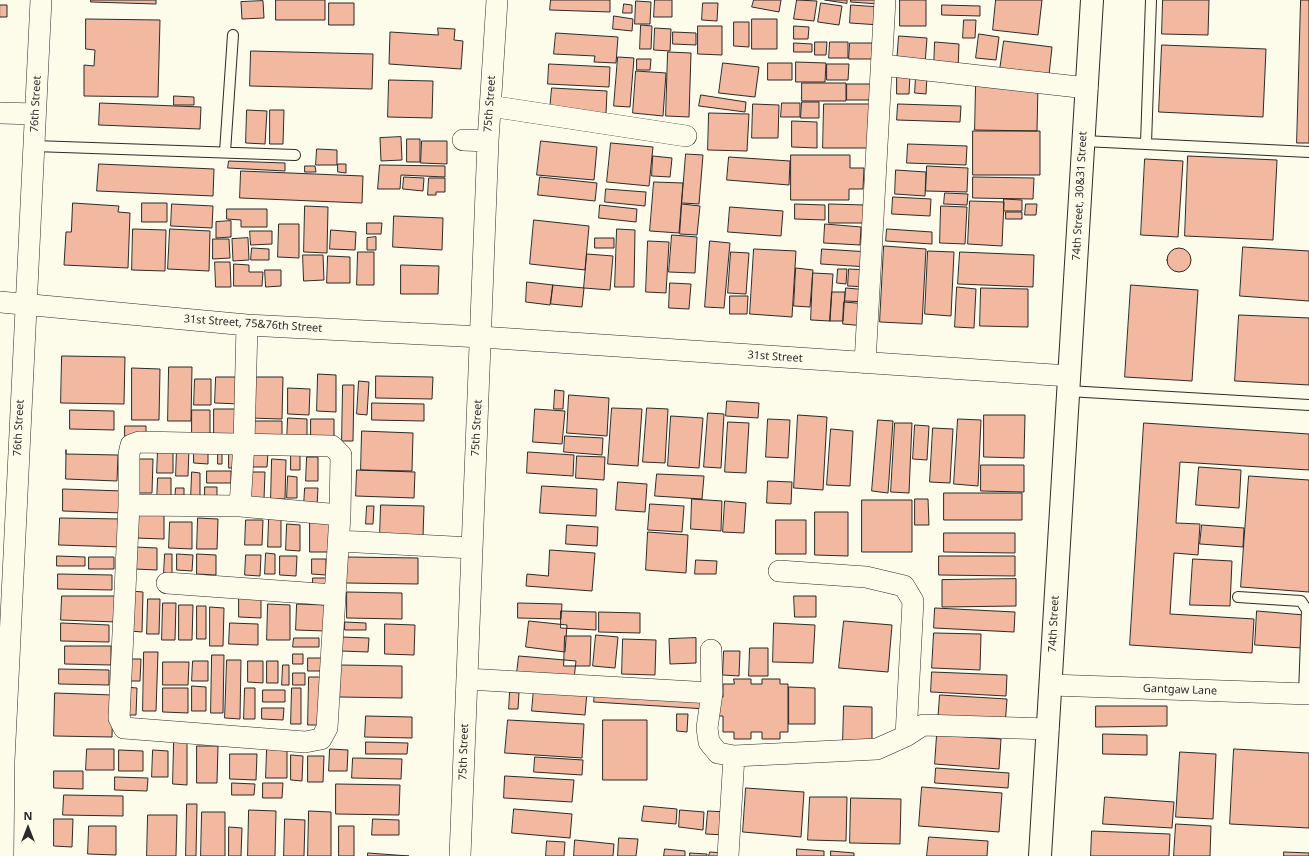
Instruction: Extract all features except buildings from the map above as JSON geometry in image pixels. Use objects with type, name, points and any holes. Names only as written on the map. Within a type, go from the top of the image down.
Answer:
[{"type":"street","name":"76th Street","points":[[3,856],[6,572],[26,303],[41,0]]},
{"type":"street","name":"75th Street","points":[[460,856],[488,141],[497,0]]},
{"type":"street","points":[[865,363],[885,0]]},
{"type":"street","name":"74th Street, 30&31 Street","points":[[1069,384],[1092,0]]},
{"type":"street","points":[[882,65],[1087,88]]},
{"type":"street","points":[[490,106],[686,136]]},
{"type":"street","points":[[0,113],[35,114]]},
{"type":"street","points":[[462,140],[488,141]]},
{"type":"street","points":[[0,302],[26,303]]},
{"type":"street","name":"31st Street, 75&76th Street","points":[[26,303],[247,325],[481,337]]},
{"type":"street","points":[[240,506],[244,443],[247,325]]},
{"type":"street","name":"31st Street","points":[[481,337],[865,363],[1069,384]]},
{"type":"street","name":"74th Street","points":[[1040,856],[1069,384]]},
{"type":"street","points":[[139,442],[332,446],[337,449],[341,455],[339,541],[334,595],[327,728],[321,739],[305,742],[124,728],[119,718],[129,505],[128,454],[131,445],[139,442]]},
{"type":"street","points":[[129,505],[240,506],[340,515]]},
{"type":"street","points":[[339,541],[472,548]]},
{"type":"street","points":[[779,571],[866,577],[904,586],[913,601],[906,736]]},
{"type":"street","points":[[167,583],[334,595]]},
{"type":"street","points":[[711,650],[712,693],[707,728],[709,742],[718,753],[734,756],[876,749],[906,736],[923,726],[1048,729]]},
{"type":"street","points":[[466,679],[712,693]]},
{"type":"street","name":"Gantgaw Lane","points":[[1051,685],[1307,694]]},
{"type":"street","points":[[728,856],[734,756]]},
{"type":"lane","points":[[1146,143],[1151,0]]},
{"type":"lane","points":[[225,152],[233,35]]},
{"type":"lane","points":[[1084,141],[1309,152]]},
{"type":"lane","points":[[34,146],[295,154]]},
{"type":"lane","points":[[1069,384],[1309,405]]},
{"type":"lane","points":[[1238,597],[1301,601],[1307,610],[1307,694]]}]
